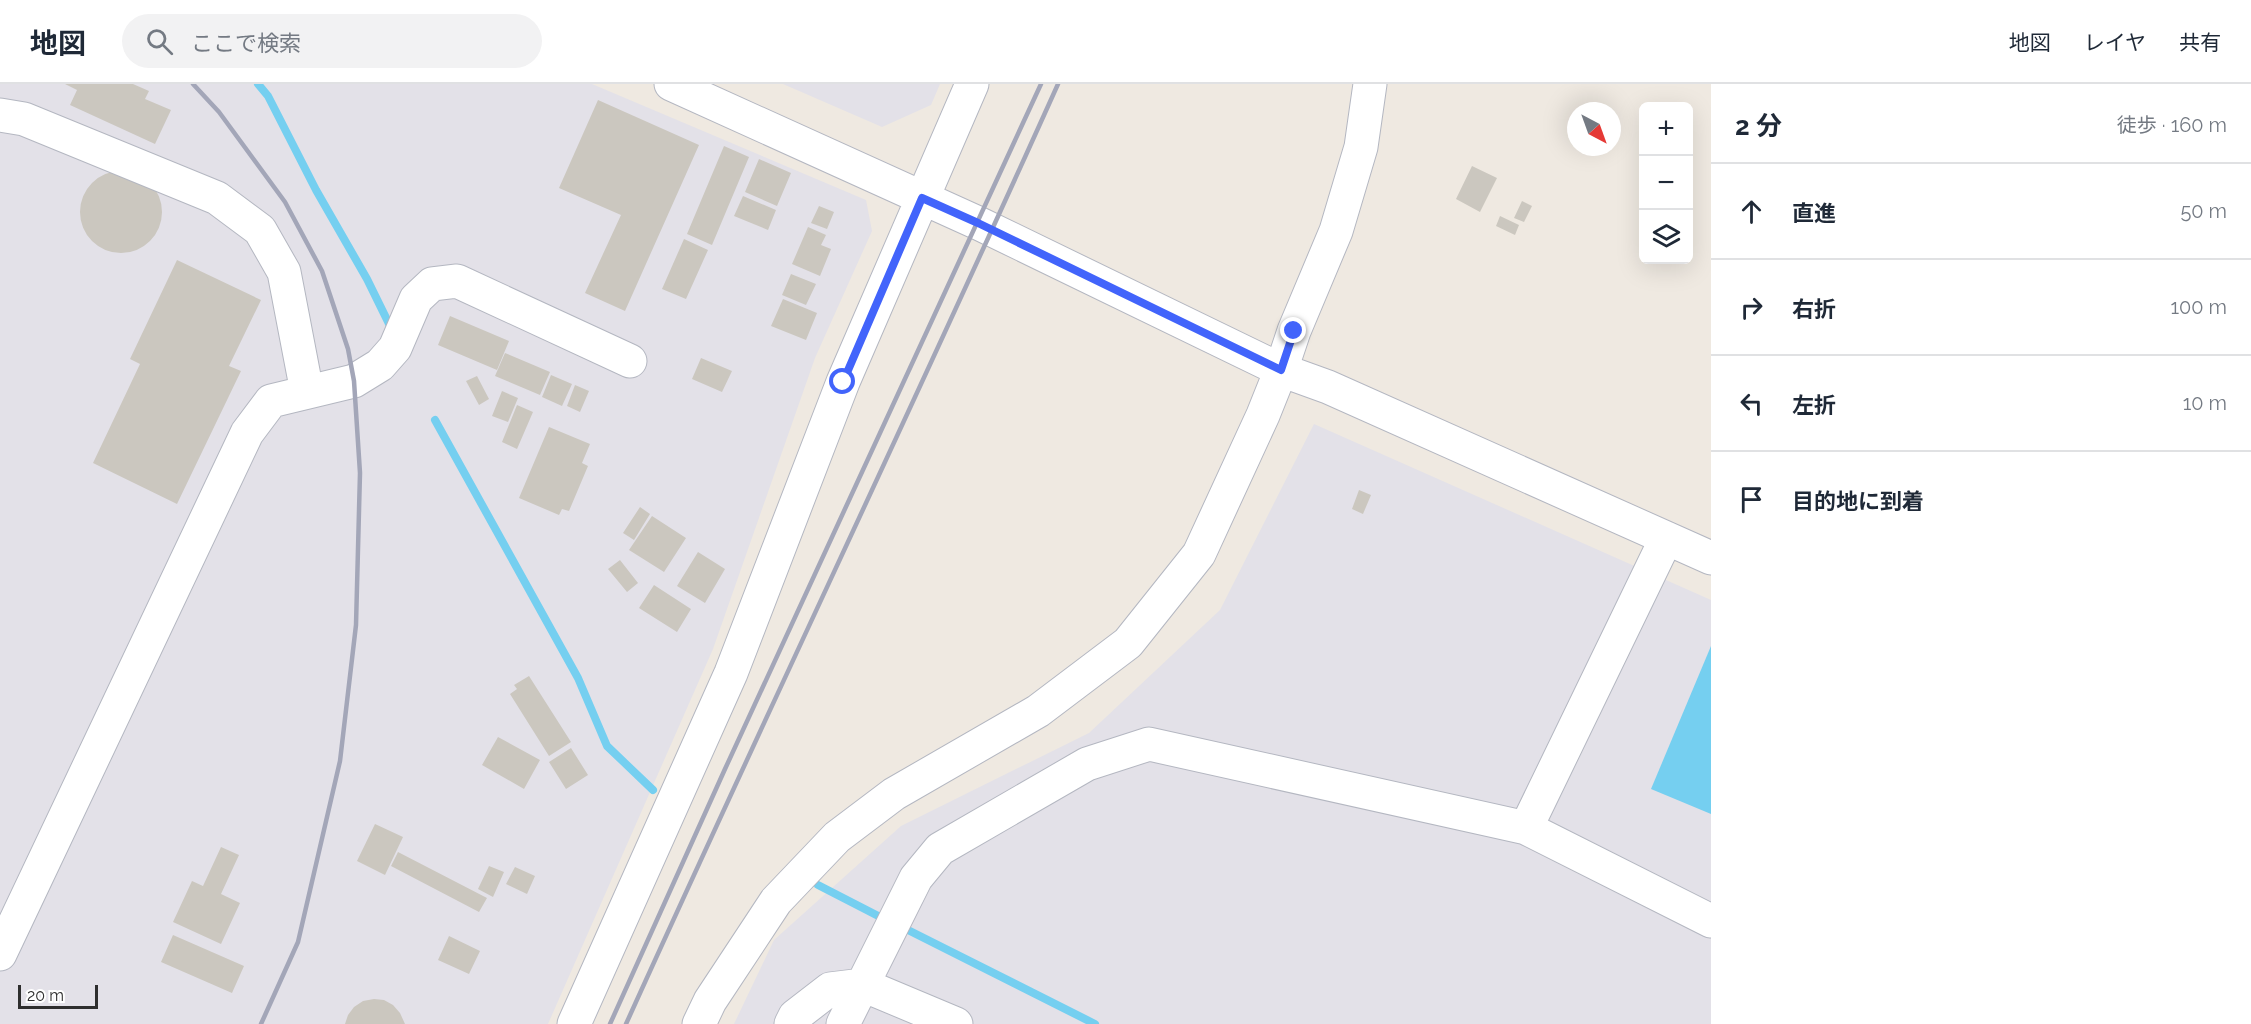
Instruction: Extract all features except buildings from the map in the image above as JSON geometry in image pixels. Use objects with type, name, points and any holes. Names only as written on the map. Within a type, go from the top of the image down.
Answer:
[{"type":"street","points":[[672,84],[978,223],[1281,370],[1328,387],[1711,558]]},
{"type":"street","points":[[574,1024],[731,674],[843,382],[972,84]]},
{"type":"street","points":[[699,1024],[710,1001],[776,901],[837,837],[894,794],[1038,711],[1128,643],[1199,554],[1263,415],[1294,331],[1336,231],[1361,147],[1370,84]]},
{"type":"street","points":[[0,116],[24,119],[217,198],[260,230],[284,272],[308,392]]},
{"type":"street","points":[[0,954],[247,433],[271,401],[354,381],[380,365],[395,348],[416,300],[432,284],[457,281],[630,362]]},
{"type":"street","points":[[1526,828],[1666,538]]},
{"type":"street","points":[[843,1024],[916,878],[940,849],[1087,764],[1149,744],[1526,828],[1711,921]]},
{"type":"street","points":[[791,1024],[795,1016],[830,988],[870,971]]},
{"type":"street","points":[[870,971],[956,1024]]},
{"type":"shaded area","points":[[0,84],[592,84],[866,200],[872,231],[815,358],[713,649],[548,1024],[0,1024]]},
{"type":"shaded area","points":[[783,84],[940,84],[931,105],[882,127]]},
{"type":"shaded area","points":[[1314,424],[1711,600],[1711,1024],[734,1024],[774,940],[901,826],[1089,733],[1220,610]]},
{"type":"water","points":[[1711,646],[1711,814],[1651,789]]},
{"type":"waterway","points":[[258,84],[268,96],[316,190],[367,279],[393,332]]},
{"type":"waterway","points":[[435,420],[578,678],[607,746],[653,790]]},
{"type":"waterway","points":[[818,885],[888,921]]},
{"type":"waterway","points":[[900,926],[1095,1024]]},
{"type":"railway","points":[[193,84],[219,112],[285,202],[322,271],[348,349],[354,381],[360,473],[356,625],[340,761],[298,942],[261,1024]]},
{"type":"railway","points":[[610,1024],[1041,84]]},
{"type":"railway","points":[[626,1024],[1058,84]]},
{"type":"route","points":[[843,382],[922,198],[993,230],[1281,370],[1294,331]]}]
